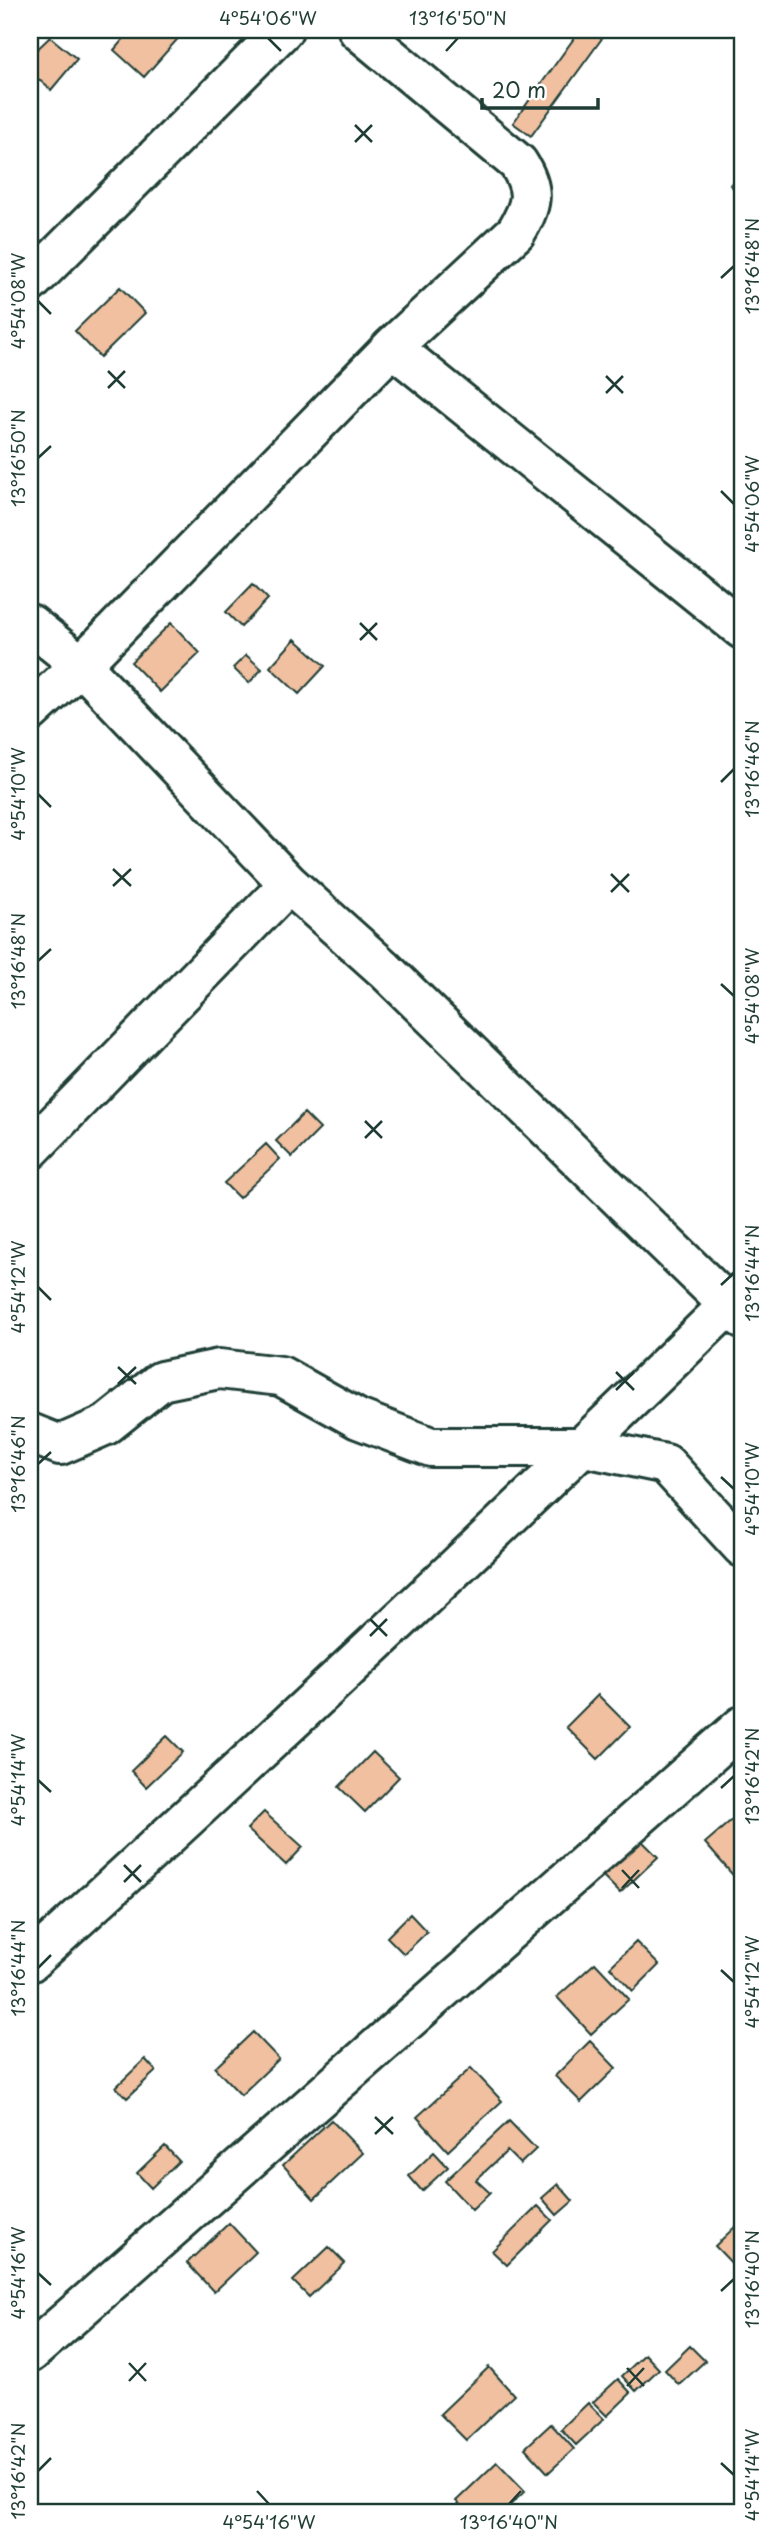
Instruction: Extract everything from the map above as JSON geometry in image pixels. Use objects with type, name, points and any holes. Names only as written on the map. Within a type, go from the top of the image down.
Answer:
[{"type":"street","points":[[30,283],[283,30]]},
{"type":"street","points":[[30,712],[81,665],[391,347],[516,232],[527,213],[531,198],[528,178],[518,163],[358,30]]},
{"type":"street","points":[[391,347],[742,629]]},
{"type":"street","points":[[30,624],[81,665],[289,884],[384,969],[738,1305],[182,1824],[30,1962]]},
{"type":"street","points":[[30,1150],[289,884]]},
{"type":"street","points":[[30,1433],[60,1445],[106,1425],[161,1381],[219,1369],[281,1376],[358,1419],[431,1447],[584,1447],[666,1464],[742,1547]]},
{"type":"street","points":[[30,2353],[742,1726]]},
{"type":"building","points":[[131,30],[179,30],[183,33],[144,77],[114,50]]},
{"type":"building","points":[[580,30],[593,30],[603,37],[531,136],[513,123]]},
{"type":"building","points":[[50,37],[77,59],[51,90],[30,72],[30,56]]},
{"type":"building","points":[[742,170],[742,196],[730,185]]},
{"type":"building","points":[[120,287],[145,313],[100,357],[75,331]]},
{"type":"building","points":[[253,584],[268,599],[241,627],[226,612]]},
{"type":"building","points":[[171,623],[200,653],[160,692],[131,662]]},
{"type":"building","points":[[295,639],[325,666],[299,694],[270,667]]},
{"type":"building","points":[[246,655],[262,669],[249,683],[233,668]]},
{"type":"building","points":[[304,1113],[320,1129],[292,1157],[276,1141]]},
{"type":"building","points":[[266,1144],[280,1159],[239,1198],[224,1183]]},
{"type":"building","points":[[598,1695],[630,1727],[598,1759],[566,1727]]},
{"type":"building","points":[[167,1736],[183,1752],[146,1787],[131,1771]]},
{"type":"building","points":[[373,1752],[399,1777],[365,1812],[339,1787]]},
{"type":"building","points":[[742,1811],[742,1877],[738,1881],[705,1843]]},
{"type":"building","points":[[264,1812],[303,1847],[286,1865],[247,1829]]},
{"type":"building","points":[[631,1830],[658,1857],[620,1893],[593,1866]]},
{"type":"building","points":[[410,1914],[427,1932],[404,1954],[387,1937]]},
{"type":"building","points":[[636,1942],[659,1965],[633,1991],[610,1967]]},
{"type":"building","points":[[595,1963],[629,1999],[591,2034],[557,1997]]},
{"type":"building","points":[[253,2032],[279,2059],[241,2095],[215,2068]]},
{"type":"building","points":[[590,2041],[616,2068],[581,2102],[555,2076]]},
{"type":"building","points":[[145,2059],[156,2071],[127,2098],[116,2087]]},
{"type":"building","points":[[471,2068],[502,2101],[448,2151],[417,2117]]},
{"type":"building","points":[[331,2120],[363,2153],[314,2199],[283,2165]]},
{"type":"building","points":[[509,2121],[536,2149],[520,2164],[507,2151],[476,2180],[490,2193],[472,2210],[445,2181]]},
{"type":"building","points":[[165,2146],[179,2161],[151,2188],[137,2173]]},
{"type":"building","points":[[434,2152],[448,2167],[422,2191],[409,2176]]},
{"type":"building","points":[[558,2184],[573,2201],[557,2215],[542,2198]]},
{"type":"building","points":[[538,2206],[552,2220],[507,2265],[492,2251]]},
{"type":"building","points":[[742,2220],[742,2274],[715,2246]]},
{"type":"building","points":[[229,2223],[256,2252],[214,2292],[187,2263]]},
{"type":"building","points":[[329,2247],[345,2263],[309,2297],[293,2281]]},
{"type":"building","points":[[690,2346],[705,2361],[679,2385],[665,2370]]},
{"type":"building","points":[[645,2354],[659,2369],[636,2391],[622,2376]]},
{"type":"building","points":[[489,2367],[514,2395],[466,2440],[440,2414]]},
{"type":"building","points":[[618,2379],[631,2393],[607,2416],[593,2402]]},
{"type":"building","points":[[588,2403],[604,2419],[576,2445],[561,2429]]},
{"type":"building","points":[[551,2424],[574,2449],[548,2473],[525,2448]]},
{"type":"building","points":[[497,2462],[525,2491],[503,2512],[467,2512],[456,2501]]}]
